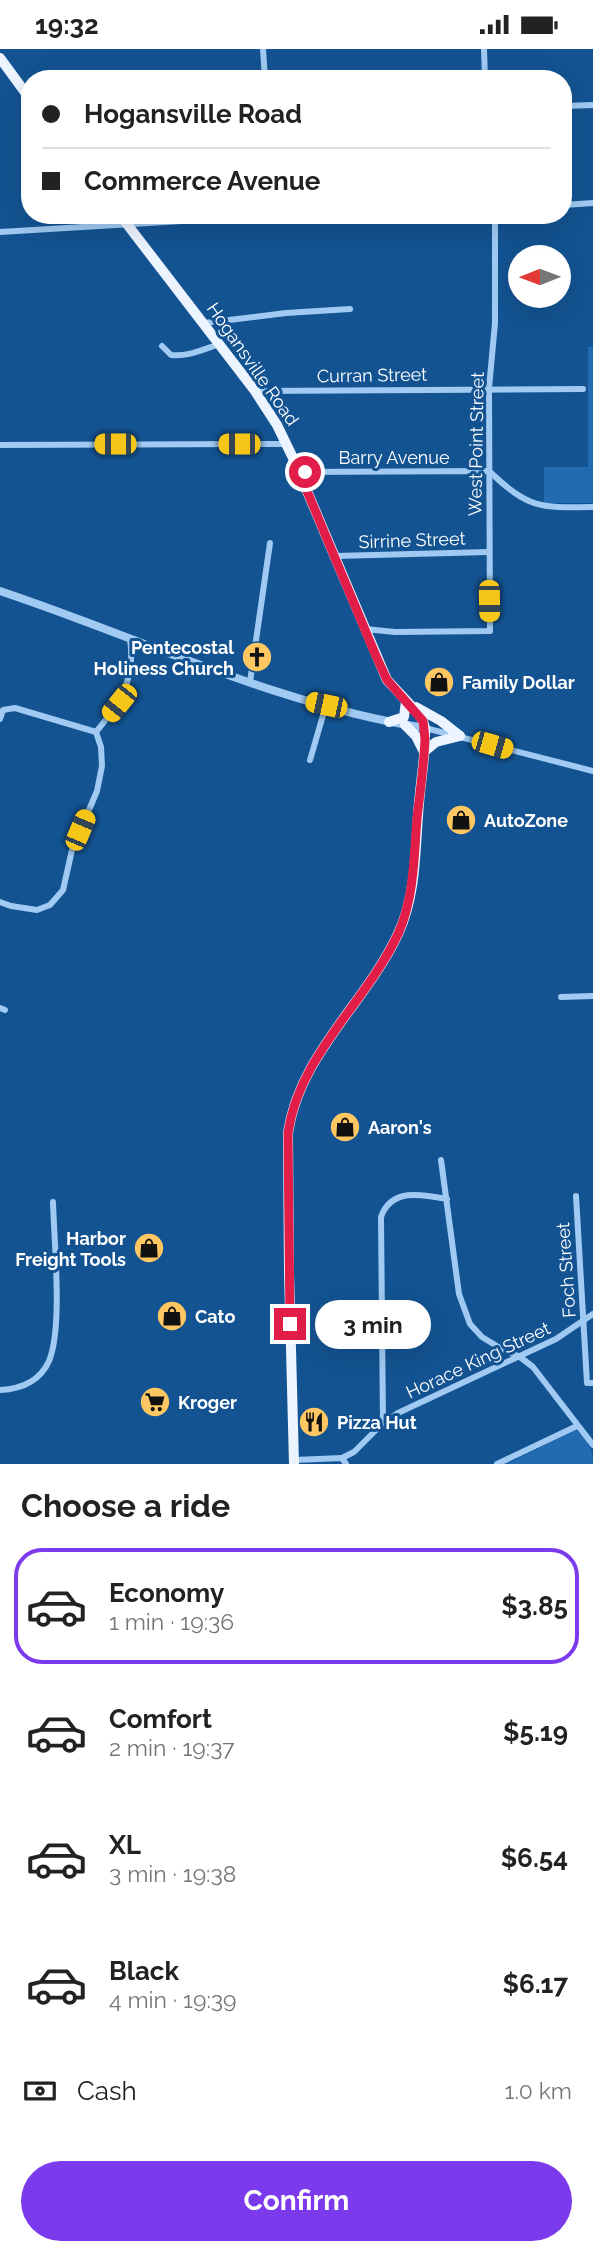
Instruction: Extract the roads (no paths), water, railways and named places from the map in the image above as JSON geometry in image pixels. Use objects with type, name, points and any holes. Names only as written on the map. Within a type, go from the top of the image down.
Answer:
[{"type":"main road","points":[[0,58],[21,87]]},
{"type":"main road","name":"Hogansville Road","points":[[127,224],[255,391],[287,443],[387,680],[423,721],[425,728]]},
{"type":"main road","points":[[388,722],[404,717],[406,701],[441,721],[460,736]]},
{"type":"main road","points":[[405,725],[416,736],[424,752]]},
{"type":"main road","points":[[294,1462],[289,1272],[290,1117],[294,1102],[313,1065],[387,954],[405,918],[413,870],[425,728]]},
{"type":"main road","points":[[424,752],[436,741],[460,736]]},
{"type":"street","points":[[263,49],[264,70]]},
{"type":"street","points":[[484,49],[485,70]]},
{"type":"street","points":[[572,106],[593,105]]},
{"type":"street","points":[[572,204],[593,203]]},
{"type":"street","points":[[0,232],[83,224]]},
{"type":"street","name":"West Point Street","points":[[365,629],[395,632],[490,631],[489,388],[495,323],[495,224]]},
{"type":"street","points":[[204,323],[286,313],[350,309]]},
{"type":"street","points":[[162,346],[171,355],[177,356],[220,344]]},
{"type":"street","name":"Curran Street","points":[[255,391],[583,389]]},
{"type":"street","points":[[0,445],[287,443]]},
{"type":"street","points":[[489,471],[512,493],[537,505],[549,508],[593,507]]},
{"type":"street","name":"Barry Avenue","points":[[299,472],[489,471]]},
{"type":"street","points":[[250,682],[270,543]]},
{"type":"street","name":"Sirrine Street","points":[[335,556],[489,552]]},
{"type":"street","points":[[0,590],[305,701],[388,722],[460,736],[593,771]]},
{"type":"street","points":[[96,732],[119,703],[131,668],[130,639]]},
{"type":"street","points":[[310,760],[326,705]]},
{"type":"street","points":[[0,719],[3,710],[15,708],[96,732]]},
{"type":"street","points":[[0,902],[37,909],[51,905],[62,890],[72,850],[97,791],[102,766],[101,747],[96,732]]},
{"type":"street","points":[[561,997],[593,996]]},
{"type":"street","points":[[441,1160],[459,1294],[470,1324],[482,1337],[520,1357],[547,1384],[593,1445]]},
{"type":"street","points":[[383,1423],[381,1217],[387,1203],[398,1197],[422,1195],[446,1199]]},
{"type":"street","name":"Foch Street","points":[[576,1196],[583,1322],[590,1383]]},
{"type":"street","points":[[0,1390],[21,1388],[40,1374],[48,1363],[54,1345],[57,1283],[53,1202]]},
{"type":"street","name":"Horace King Street","points":[[344,1461],[383,1423],[398,1413],[556,1339],[593,1314]]},
{"type":"street","points":[[498,1464],[577,1426]]},
{"type":"street","points":[[294,1462],[344,1461]]},
{"type":"place","name":"Pentecostal Holiness Church","points":[[257,657]]},
{"type":"place","name":"Family Dollar","points":[[439,682]]},
{"type":"place","name":"AutoZone","points":[[461,820]]},
{"type":"place","name":"Aaron's","points":[[345,1127]]},
{"type":"place","name":"Harbor Freight Tools","points":[[149,1248]]},
{"type":"place","name":"Cato","points":[[172,1316]]},
{"type":"place","name":"Kroger","points":[[155,1402]]},
{"type":"place","name":"Pizza Hut","points":[[314,1422]]}]
